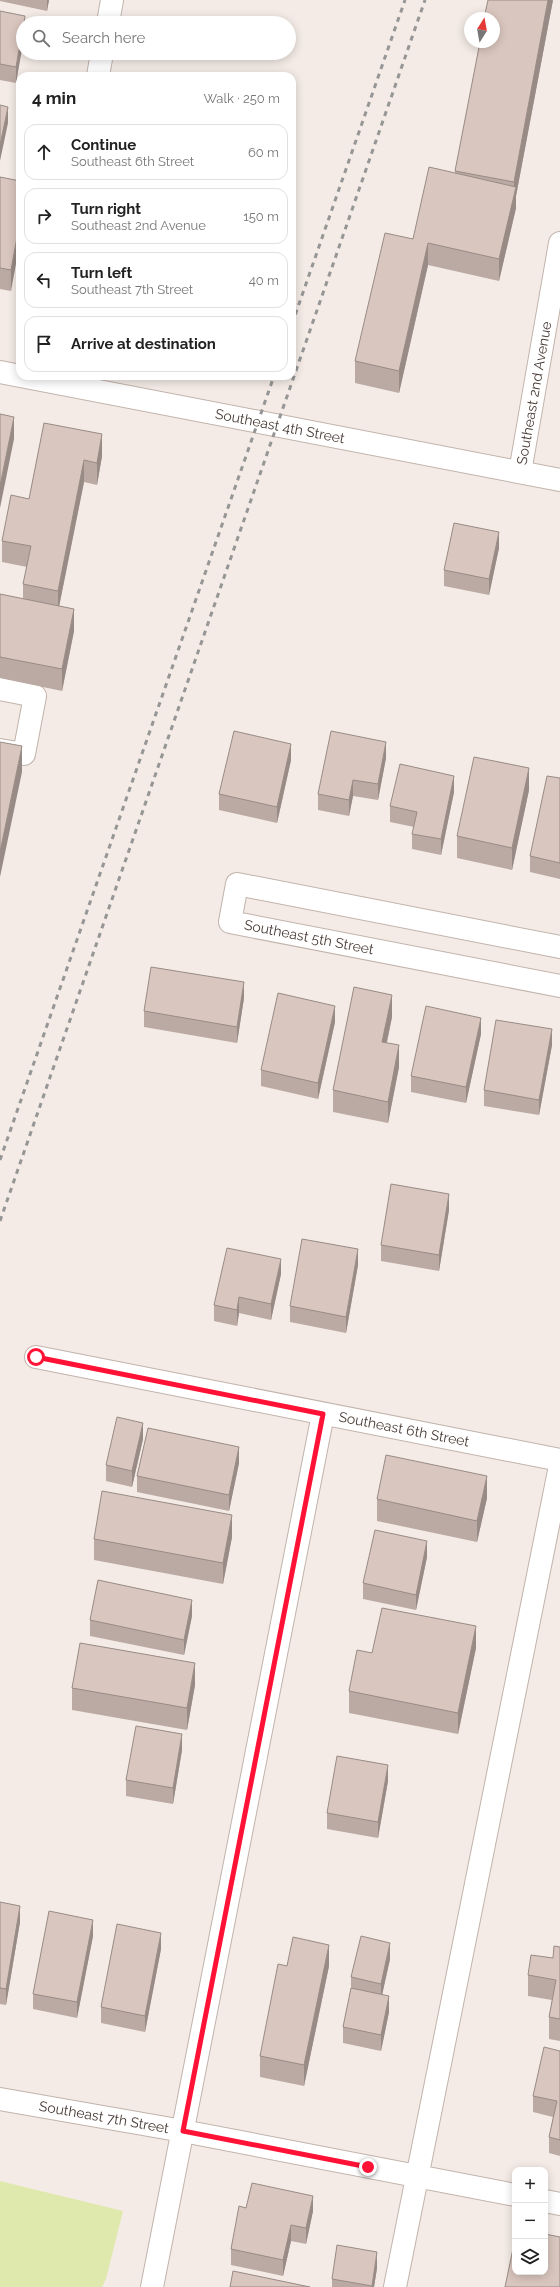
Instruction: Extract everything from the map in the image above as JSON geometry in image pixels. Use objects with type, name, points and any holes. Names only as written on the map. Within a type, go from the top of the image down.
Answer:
[{"type":"street","points":[[109,16],[112,0]]},
{"type":"street","points":[[99,72],[101,60]]},
{"type":"street","name":"Southeast 2nd Avenue","points":[[520,472],[560,243]]},
{"type":"street","name":"Southeast 4th Street","points":[[0,372],[16,374]]},
{"type":"street","name":"Southeast 4th Street","points":[[56,380],[560,480]]},
{"type":"street","points":[[0,689],[35,696],[24,754],[0,750]]},
{"type":"street","name":"Southeast 5th Street","points":[[560,947],[237,884],[230,922],[560,986]]},
{"type":"street","name":"Southeast 6th Street","points":[[36,1357],[560,1460]]},
{"type":"street","points":[[152,2287],[323,1414]]},
{"type":"street","points":[[395,2287],[560,1466]]},
{"type":"street","name":"Southeast 7th Street","points":[[0,2099],[183,2131],[512,2194]]},
{"type":"street","points":[[548,2202],[560,2204]]},
{"type":"green space","points":[[0,2181],[123,2211],[106,2279],[102,2287],[0,2287]]},
{"type":"building","points":[[488,0],[548,0],[514,182],[455,171],[479,48],[500,48],[500,12],[485,12]]},
{"type":"building","points":[[0,11],[25,16],[16,16],[16,60],[17,60],[16,67],[0,64]]},
{"type":"building","points":[[0,105],[8,107],[0,145]]},
{"type":"building","points":[[429,167],[516,187],[499,259],[428,243],[399,371],[355,361],[385,233],[413,239]]},
{"type":"building","points":[[0,177],[16,180],[16,243],[11,270],[0,268]]},
{"type":"building","points":[[0,414],[14,417],[0,486]]},
{"type":"building","points":[[44,423],[102,434],[97,463],[84,460],[58,591],[23,584],[31,546],[2,541],[11,495],[29,499]]},
{"type":"building","points":[[454,523],[499,532],[489,579],[444,570]]},
{"type":"building","points":[[0,594],[74,609],[62,669],[0,657]]},
{"type":"building","points":[[234,731],[291,744],[277,807],[219,794]]},
{"type":"building","points":[[331,731],[386,742],[378,784],[353,780],[349,800],[318,794]]},
{"type":"building","points":[[0,742],[22,746],[0,852]]},
{"type":"building","points":[[474,757],[529,768],[512,848],[457,836]]},
{"type":"building","points":[[400,764],[454,776],[441,839],[412,834],[417,812],[390,806]]},
{"type":"building","points":[[547,776],[560,778],[560,863],[530,856]]},
{"type":"building","points":[[151,967],[244,982],[237,1027],[144,1011]]},
{"type":"building","points":[[354,987],[392,995],[382,1042],[399,1045],[388,1102],[333,1090]]},
{"type":"building","points":[[278,993],[335,1006],[318,1083],[261,1070]]},
{"type":"building","points":[[426,1006],[481,1018],[466,1087],[411,1076]]},
{"type":"building","points":[[496,1020],[552,1029],[539,1100],[484,1090]]},
{"type":"building","points":[[391,1184],[449,1194],[439,1255],[381,1245]]},
{"type":"building","points":[[302,1239],[358,1249],[346,1317],[290,1306]]},
{"type":"building","points":[[227,1248],[281,1259],[271,1304],[239,1297],[237,1310],[214,1305]]},
{"type":"building","points":[[117,1417],[143,1423],[132,1471],[106,1465]]},
{"type":"building","points":[[148,1428],[239,1447],[229,1495],[137,1476]]},
{"type":"building","points":[[386,1455],[487,1476],[477,1521],[377,1499]]},
{"type":"building","points":[[102,1491],[232,1515],[223,1563],[94,1539]]},
{"type":"building","points":[[375,1530],[427,1541],[416,1595],[363,1583]]},
{"type":"building","points":[[98,1580],[192,1600],[184,1640],[90,1620]]},
{"type":"building","points":[[382,1608],[476,1626],[458,1713],[349,1691],[357,1650],[372,1653]]},
{"type":"building","points":[[80,1643],[195,1663],[187,1708],[72,1688]]},
{"type":"building","points":[[136,1726],[182,1734],[173,1788],[126,1780]]},
{"type":"building","points":[[337,1756],[388,1765],[378,1822],[327,1813]]},
{"type":"building","points":[[0,1902],[20,1906],[6,1989],[0,1988]]},
{"type":"building","points":[[49,1911],[93,1920],[77,2002],[33,1994]]},
{"type":"building","points":[[117,1924],[161,1933],[145,2016],[101,2007]]},
{"type":"building","points":[[361,1936],[390,1943],[381,1984],[351,1977]]},
{"type":"building","points":[[293,1937],[329,1945],[304,2065],[260,2056],[278,1964],[287,1966]]},
{"type":"building","points":[[554,1946],[560,1947],[560,2019],[549,2017],[556,1980],[528,1975],[531,1955],[553,1958]]},
{"type":"building","points":[[351,1988],[389,1996],[381,2035],[343,2027]]},
{"type":"building","points":[[544,2047],[560,2051],[560,2140],[549,2137],[557,2101],[533,2096]]},
{"type":"building","points":[[252,2183],[313,2196],[306,2228],[291,2225],[283,2260],[231,2249],[239,2206],[246,2208]]},
{"type":"building","points":[[548,2235],[560,2237],[560,2287],[505,2287],[512,2253],[512,2275],[548,2275]]},
{"type":"building","points":[[337,2245],[377,2252],[372,2286],[332,2279]]},
{"type":"building","points":[[233,2271],[310,2287],[230,2287]]},
{"type":"railway","points":[[296,313],[405,0]]},
{"type":"railway","points":[[296,371],[425,0]]},
{"type":"railway","points":[[0,1160],[273,380]]},
{"type":"railway","points":[[0,1221],[293,380]]},
{"type":"route","points":[[36,1357],[323,1414],[183,2131],[368,2167]]}]
